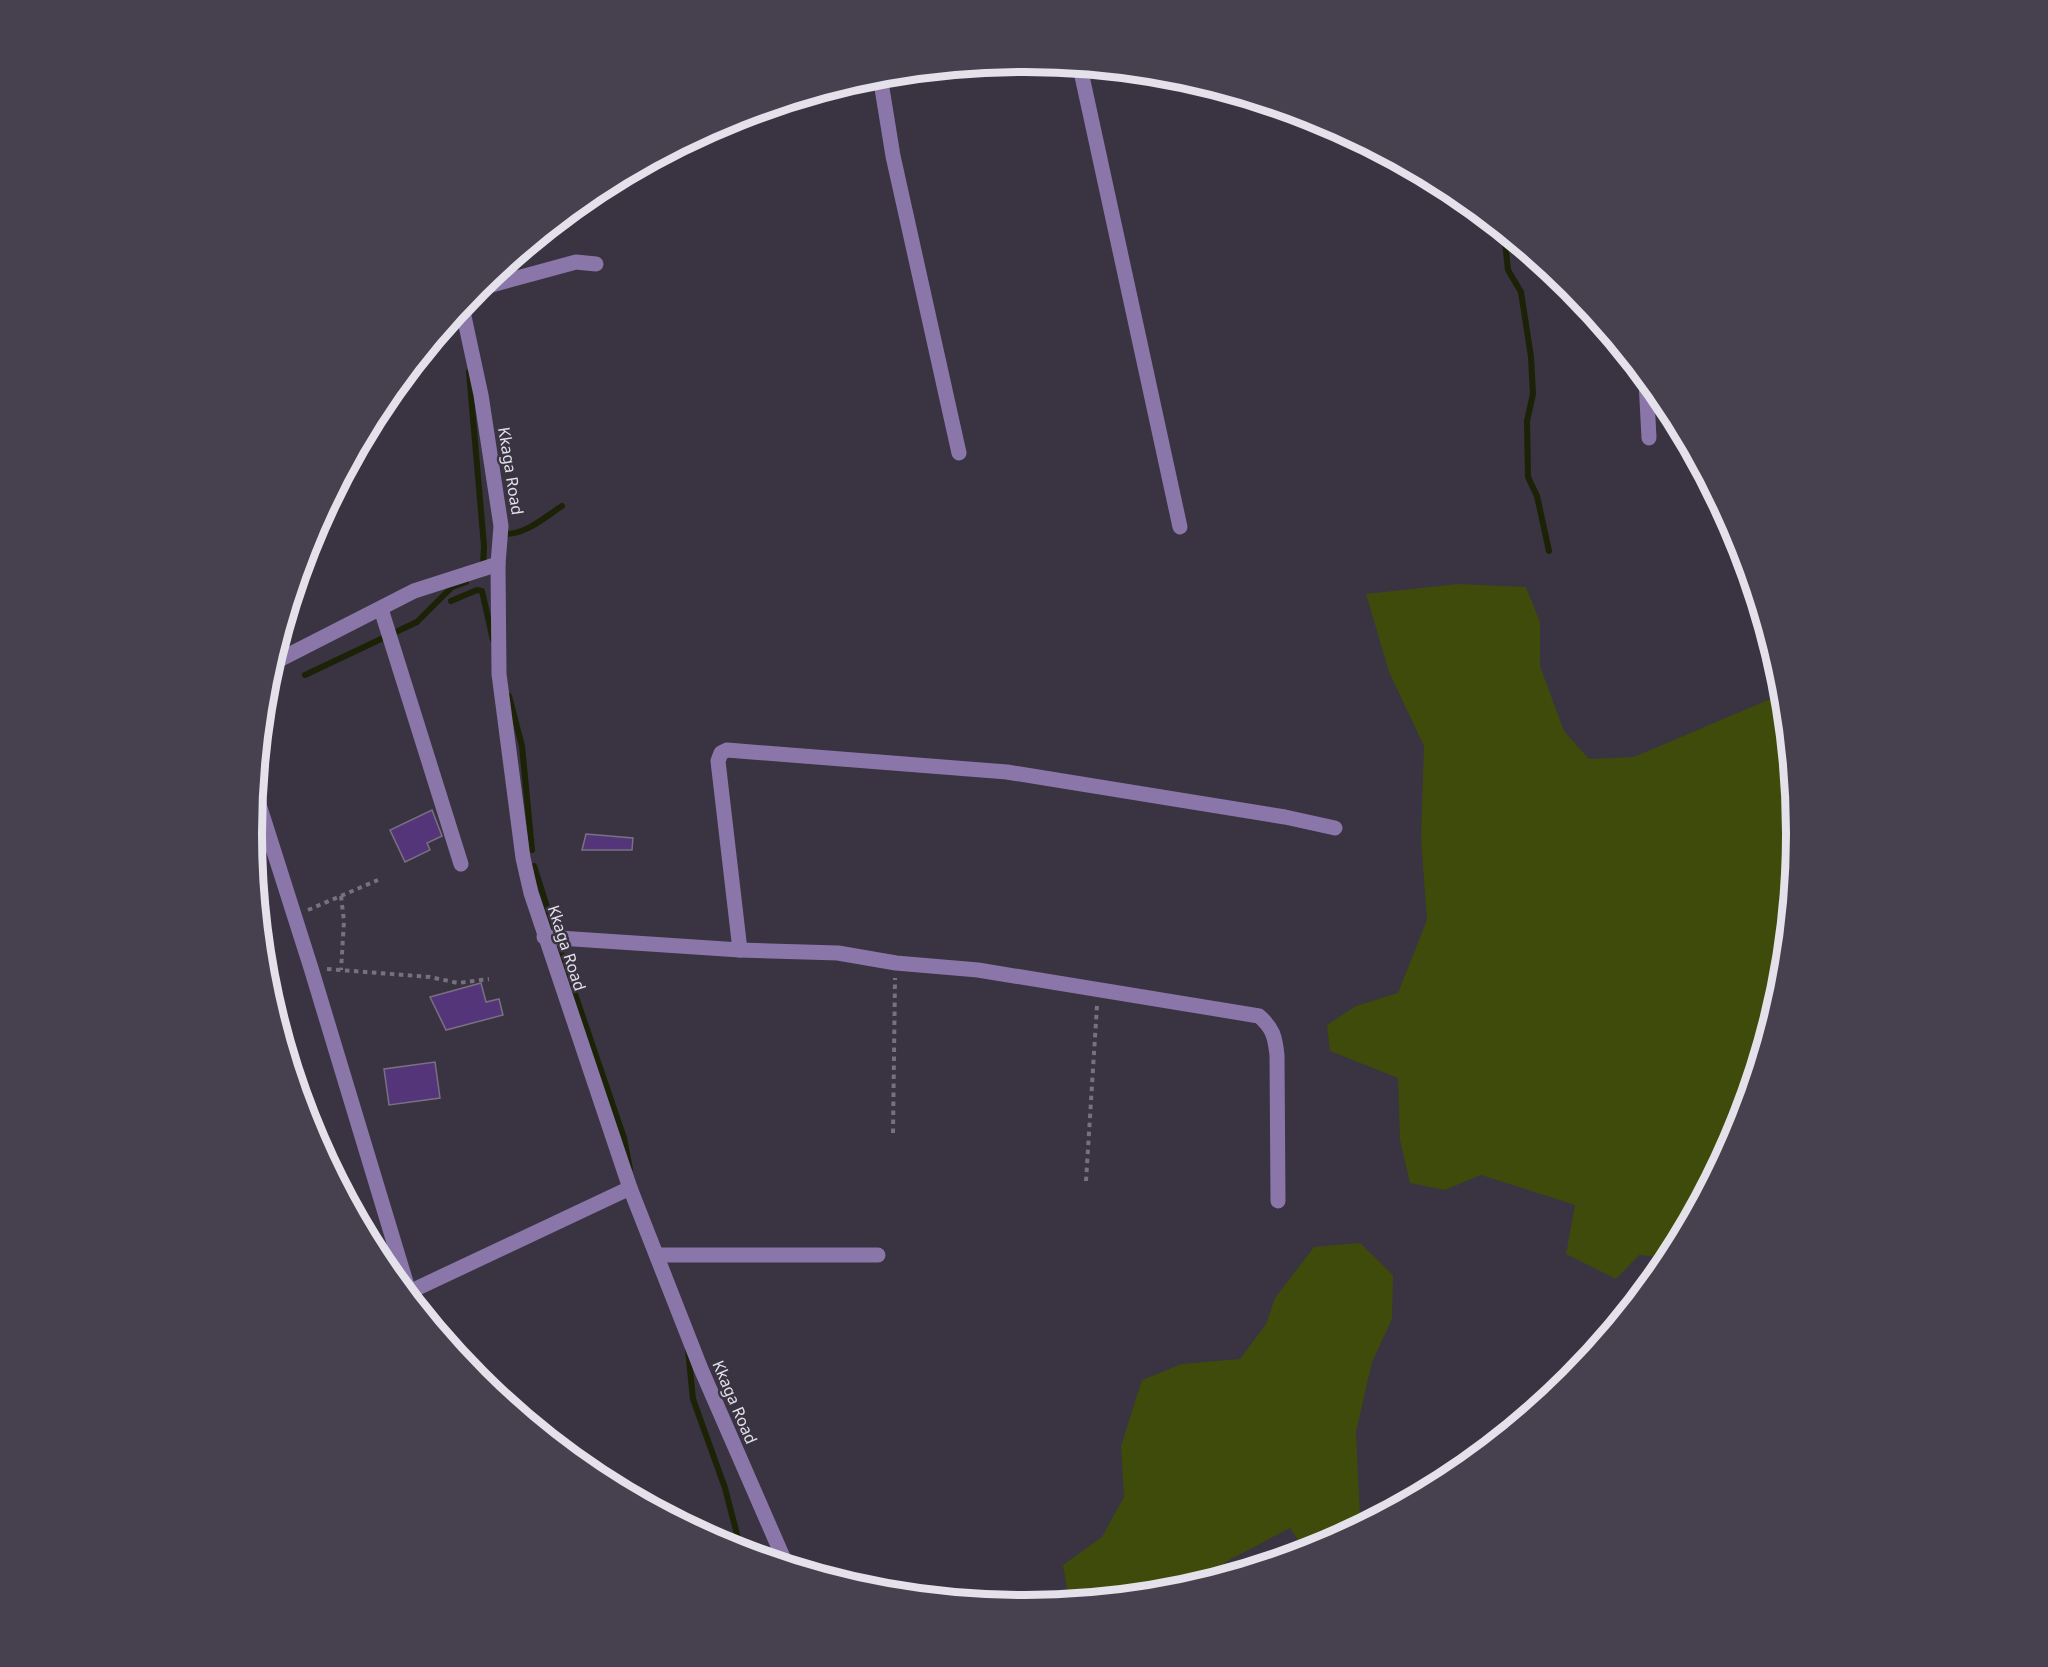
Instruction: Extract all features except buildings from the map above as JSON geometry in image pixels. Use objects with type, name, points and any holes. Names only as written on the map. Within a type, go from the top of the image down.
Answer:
[{"type":"street","points":[[1082,75],[1180,527]]},
{"type":"street","points":[[882,86],[893,156],[959,453]]},
{"type":"street","points":[[499,283],[576,262],[596,264]]},
{"type":"street","name":"Kkaga Road","points":[[464,317],[481,395],[501,526],[498,564],[499,674],[523,858],[544,937],[630,1188],[701,1369],[783,1556]]},
{"type":"street","points":[[1647,396],[1649,438]]},
{"type":"street","points":[[283,658],[414,591],[498,564]]},
{"type":"street","points":[[381,609],[461,864]]},
{"type":"street","points":[[740,950],[718,761],[722,753],[727,750],[1007,772],[1285,817],[1335,828]]},
{"type":"street","points":[[263,817],[311,968],[402,1272]]},
{"type":"street","points":[[544,937],[740,950],[838,953],[896,963],[978,970],[1259,1016],[1269,1025],[1275,1037],[1277,1055],[1278,1201]]},
{"type":"street","points":[[414,1289],[630,1188]]},
{"type":"street","points":[[658,1255],[878,1255]]},
{"type":"path","points":[[293,916],[378,880]]},
{"type":"path","points":[[340,896],[344,921],[341,970]]},
{"type":"path","points":[[893,1133],[896,963]]},
{"type":"path","points":[[311,968],[430,977],[458,983],[489,980]]},
{"type":"path","points":[[1086,1181],[1098,989]]},
{"type":"green space","points":[[1458,584],[1526,587],[1540,622],[1540,666],[1564,731],[1589,759],[1634,757],[1773,698],[1784,784],[1786,834],[1779,933],[1760,1031],[1728,1125],[1683,1214],[1657,1257],[1639,1255],[1616,1279],[1566,1254],[1575,1205],[1481,1175],[1445,1190],[1410,1183],[1400,1140],[1398,1078],[1330,1051],[1327,1025],[1356,1006],[1398,993],[1427,920],[1421,839],[1424,746],[1389,672],[1366,594]]},
{"type":"green space","points":[[1360,1243],[1393,1275],[1392,1319],[1372,1362],[1356,1432],[1360,1516],[1300,1543],[1290,1528],[1229,1560],[1216,1570],[1123,1588],[1068,1593],[1063,1565],[1102,1537],[1124,1497],[1121,1446],[1142,1380],[1182,1364],[1240,1359],[1266,1324],[1275,1298],[1314,1247]]},
{"type":"waterway","points":[[1505,243],[1508,270],[1521,292],[1531,357],[1533,394],[1527,421],[1528,477],[1537,496],[1549,551]]},
{"type":"waterway","points":[[469,372],[484,546],[483,568]]},
{"type":"waterway","points":[[502,533],[510,534],[526,529],[562,506]]},
{"type":"waterway","points":[[305,675],[417,622],[452,587],[466,582]]},
{"type":"waterway","points":[[451,601],[477,590],[482,591],[493,640]]},
{"type":"waterway","points":[[509,696],[522,746],[532,850]]},
{"type":"waterway","points":[[534,866],[555,932]]},
{"type":"waterway","points":[[558,944],[624,1138],[630,1169]]},
{"type":"waterway","points":[[688,1350],[693,1399],[725,1488],[738,1539]]}]
